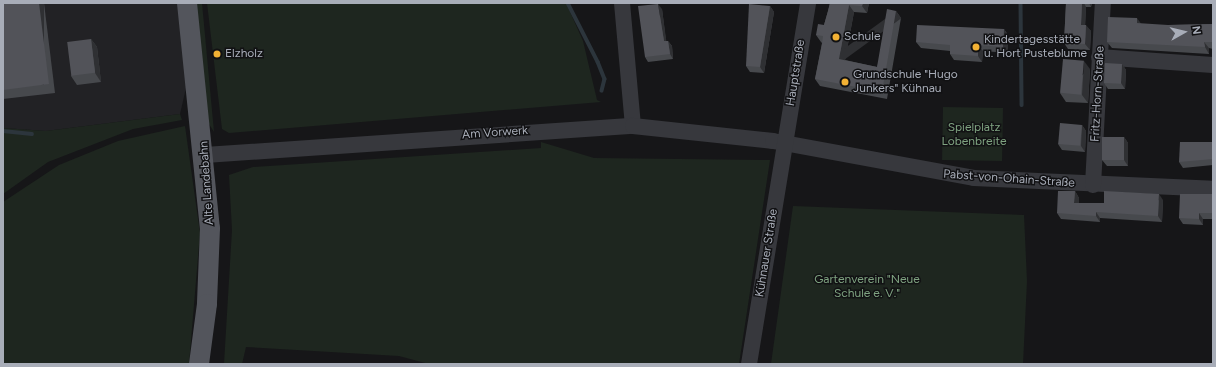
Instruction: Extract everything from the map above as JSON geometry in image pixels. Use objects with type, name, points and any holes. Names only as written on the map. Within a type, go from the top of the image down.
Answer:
[{"type":"main road","name":"Alte Landebahn","points":[[187,3],[205,155],[210,253],[200,364]]},
{"type":"street","points":[[622,3],[632,126]]},
{"type":"street","name":"Hauptstraße","points":[[785,142],[808,3]]},
{"type":"street","name":"Fritz-Horn-Straße","points":[[1093,185],[1103,3]]},
{"type":"street","points":[[1099,57],[1213,65]]},
{"type":"street","name":"Am Vorwerk","points":[[205,155],[632,126],[785,142]]},
{"type":"street","name":"Pabst-von-Ohain-Straße","points":[[785,142],[942,174],[1093,185],[1213,189]]},
{"type":"street","name":"Kühnauer Straße","points":[[749,364],[785,142]]},
{"type":"shaded area","points":[[3,3],[180,3],[189,75],[180,114],[46,131],[3,128]]},
{"type":"green space","points":[[194,3],[202,3],[214,132],[209,124]]},
{"type":"green space","points":[[207,3],[566,3],[583,41],[597,100],[601,102],[229,133],[222,129]]},
{"type":"green space","name":"Spielplatz Lobenbreite","points":[[943,107],[1003,108],[1002,161],[942,160]]},
{"type":"green space","points":[[180,114],[182,120],[133,129],[48,162],[3,194],[3,128],[46,131]]},
{"type":"green space","points":[[185,126],[200,233],[189,364],[3,364],[3,202],[59,165],[118,141]]},
{"type":"green space","points":[[541,142],[594,158],[770,160],[739,364],[429,364],[399,356],[246,347],[242,364],[224,364],[232,230],[229,175],[253,167],[541,148]]},
{"type":"green space","name":"Gartenverein \"Neue Schule e. V.\"","points":[[793,206],[1024,215],[1027,281],[1023,364],[771,364]]},
{"type":"building","points":[[3,3],[39,3],[49,84],[3,90]]},
{"type":"building","points":[[830,3],[863,3],[862,6],[849,5],[839,59],[877,67],[887,9],[896,11],[882,92],[815,79],[823,36],[816,35],[818,24],[824,25]]},
{"type":"building","points":[[1066,3],[1082,3],[1081,25],[1086,25],[1085,44],[1064,43]]},
{"type":"building","points":[[658,4],[664,41],[668,41],[670,54],[645,57],[638,6]]},
{"type":"building","points":[[749,4],[770,6],[760,67],[746,66]]},
{"type":"building","points":[[1108,17],[1137,18],[1137,23],[1168,25],[1213,24],[1213,42],[1204,42],[1205,47],[1107,42]]},
{"type":"building","name":"Kindertagesstätte u. Hort Pusteblume","points":[[917,25],[1004,29],[1003,47],[978,45],[978,56],[950,54],[950,45],[916,42]]},
{"type":"building","points":[[91,39],[95,73],[71,76],[67,42]]},
{"type":"building","points":[[1063,59],[1084,61],[1081,95],[1060,93]]},
{"type":"building","points":[[1105,63],[1122,64],[1121,84],[1104,83]]},
{"type":"building","points":[[1060,123],[1082,125],[1080,146],[1058,144]]},
{"type":"building","points":[[1102,137],[1124,137],[1124,160],[1102,160]]},
{"type":"building","points":[[1180,142],[1213,142],[1213,159],[1179,162]]},
{"type":"building","points":[[1058,191],[1075,191],[1074,203],[1104,203],[1104,191],[1159,194],[1158,216],[1096,212],[1096,216],[1057,213]]},
{"type":"building","points":[[1180,194],[1213,194],[1213,213],[1199,213],[1199,219],[1179,218]]},
{"type":"waterway","points":[[568,3],[605,79],[602,91]]},
{"type":"waterway","points":[[1021,3],[1022,105]]},
{"type":"waterway","points":[[3,131],[32,134]]},
{"type":"place","name":"Schule","points":[[836,37]]},
{"type":"place","name":"Kindertagesstätte u. Hort Pusteblume","points":[[976,47]]},
{"type":"place","name":"Elzholz","points":[[217,54]]},
{"type":"place","name":"Grundschule \"Hugo Junkers\" Kühnau","points":[[845,82]]}]
